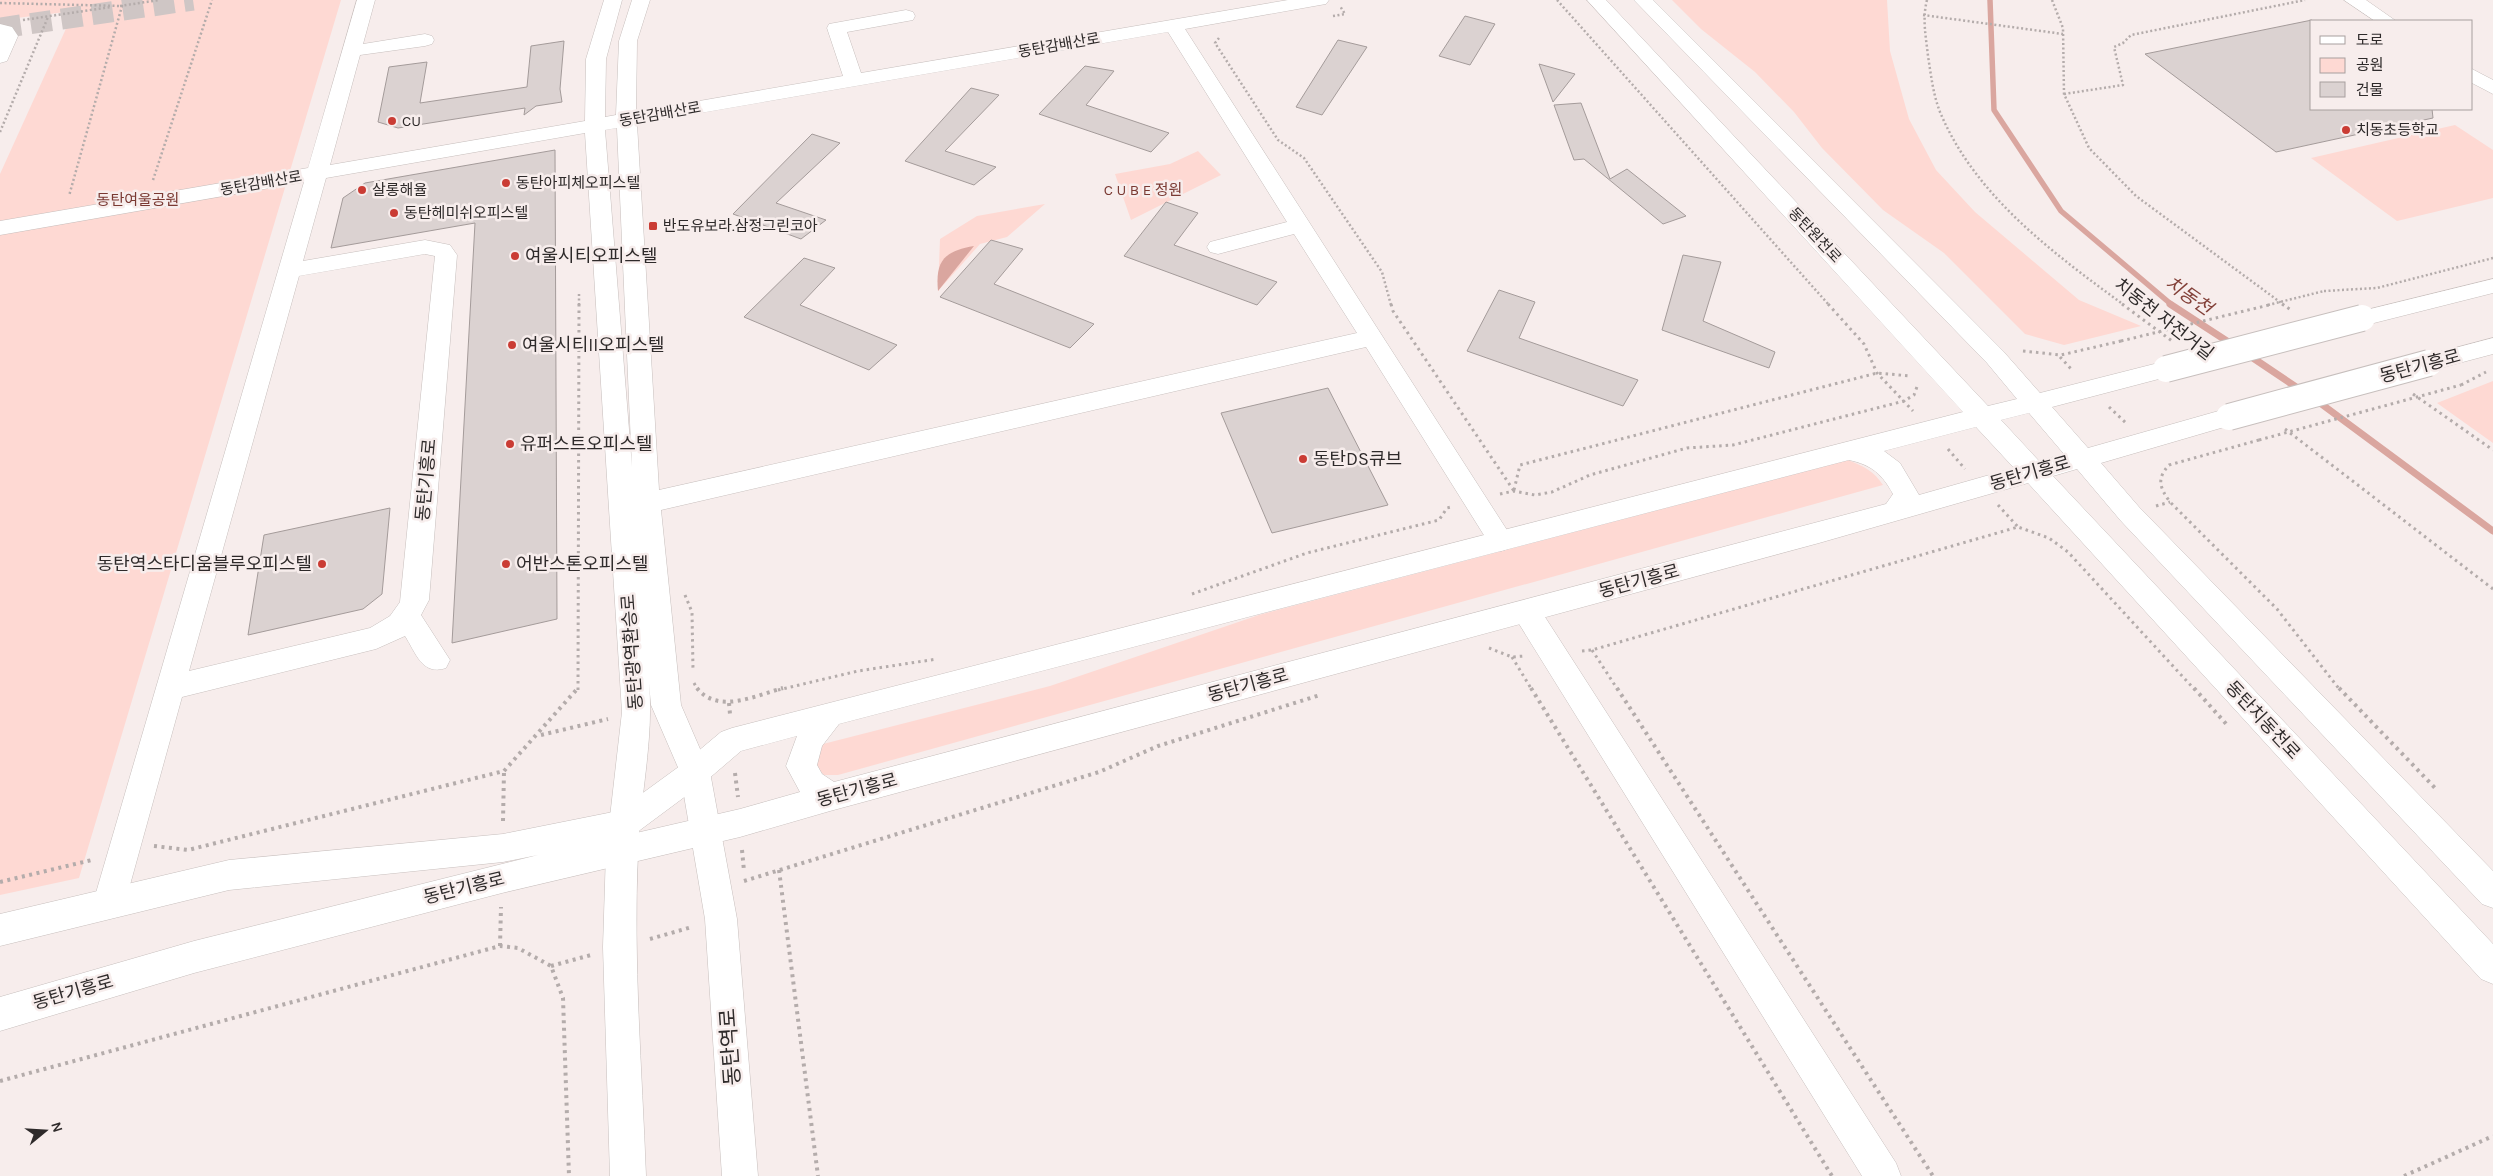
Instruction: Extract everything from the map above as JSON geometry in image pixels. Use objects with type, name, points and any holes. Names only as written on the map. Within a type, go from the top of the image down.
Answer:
[{"type":"street","points":[[109,903],[366,0]]},
{"type":"street","name":"동탄광역환승로","points":[[614,0],[596,59],[595,125],[637,712],[624,837],[620,947],[628,1176]]},
{"type":"street","name":"동탄광역환승로","points":[[641,0],[628,41],[625,81],[647,503],[666,705],[695,772],[721,919]]},
{"type":"street","name":"동탄원천로","points":[[1596,0],[2033,472]]},
{"type":"street","points":[[1643,0],[1995,357],[2130,514],[2493,893]]},
{"type":"street","points":[[2353,0],[2384,20]]},
{"type":"street","name":"동탄감배산로","points":[[0,228],[1173,25],[1323,8]]},
{"type":"street","points":[[854,80],[836,28],[906,16]]},
{"type":"street","points":[[1173,25],[1501,541]]},
{"type":"street","points":[[351,51],[426,40]]},
{"type":"street","points":[[2473,76],[2493,88]]},
{"type":"street","points":[[1218,246],[1300,225]]},
{"type":"street","name":"동탄기흥로","points":[[170,688],[376,638],[395,629],[407,616],[415,600],[446,255],[437,239],[425,247],[288,271]]},
{"type":"street","name":"동탄기흥로","points":[[0,1014],[194,957],[502,878],[624,837],[732,741],[828,714],[2362,318],[2493,286]]},
{"type":"street","points":[[647,503],[1372,338]]},
{"type":"street","name":"동탄기흥로","points":[[0,930],[229,875],[503,848],[706,831],[1526,612],[2082,459],[2143,440],[2493,346]]},
{"type":"street","points":[[1850,451],[1872,454],[1891,470],[1906,496],[1896,510]]},
{"type":"street","name":"동탄치동천로","points":[[2033,472],[2493,968]]},
{"type":"street","points":[[1526,612],[1883,1176]]},
{"type":"street","points":[[407,616],[436,660]]},
{"type":"street","points":[[828,714],[809,741],[801,766],[811,783],[830,797]]},
{"type":"street","name":"동탄역로","points":[[721,919],[740,1176]]},
{"type":"path","points":[[19,21],[159,0]]},
{"type":"path","points":[[150,188],[212,0]]},
{"type":"path","points":[[1323,8],[1345,14],[1335,0]]},
{"type":"path","points":[[1557,0],[1864,344],[1877,373],[1981,487],[2018,527],[2049,538]]},
{"type":"path","name":"치동천 자전거길","points":[[1927,0],[1923,15],[1939,111],[1960,155],[1992,195],[2017,219],[2176,344]]},
{"type":"path","points":[[2052,0],[2063,34],[2064,94],[2090,148],[2136,196],[2295,313]]},
{"type":"path","points":[[2064,94],[2123,85],[2114,47],[2131,35],[2305,0]]},
{"type":"path","points":[[0,3],[122,6]]},
{"type":"path","points":[[67,202],[122,6]]},
{"type":"path","points":[[1923,15],[2063,34]]},
{"type":"path","points":[[0,132],[48,16]]},
{"type":"path","points":[[1224,36],[1215,43],[1278,140],[1304,158],[1382,272],[1394,311],[1514,491],[1536,495],[1552,492],[1590,475],[1687,448],[1733,445],[1904,401],[1914,394],[1918,385],[1916,376],[1877,373],[1520,465],[1514,491]]},
{"type":"path","points":[[2021,351],[2045,357],[2059,357],[2324,291],[2377,288],[2493,258]]},
{"type":"path","points":[[150,846],[188,850],[504,771],[578,692],[579,286]]},
{"type":"path","points":[[2059,357],[2169,465]]},
{"type":"path","points":[[2440,793],[2340,690],[2277,609],[2170,502],[2159,486],[2160,474],[2169,465],[2461,385],[2493,368]]},
{"type":"path","points":[[2408,391],[2493,450]]},
{"type":"path","points":[[2284,428],[2493,589]]},
{"type":"path","points":[[1189,595],[1307,553],[1439,520],[1447,508]]},
{"type":"path","points":[[1934,1176],[1592,650],[2018,527]]},
{"type":"path","points":[[1481,647],[1492,648],[1512,657],[1832,1176]]},
{"type":"path","points":[[703,697],[729,703],[797,684],[889,664],[942,659]]},
{"type":"path","points":[[729,703],[745,880],[1098,772],[1158,746],[1329,692]]},
{"type":"path","points":[[0,882],[93,860]]},
{"type":"path","points":[[779,870],[818,1176]]},
{"type":"path","points":[[0,1081],[500,946],[518,948],[551,966],[563,998],[569,1176]]},
{"type":"path","points":[[2404,1176],[2493,1136]]},
{"type":"green space","name":"동탄여울공원","points":[[0,0],[341,0],[79,878],[0,895],[0,174],[74,11],[0,20]]},
{"type":"green space","points":[[1672,0],[1887,0],[1890,51],[1909,119],[1936,170],[1975,212],[2079,300],[2141,326],[2064,345],[2025,334],[1944,253],[1883,210],[1822,148],[1794,112],[1755,72],[1701,29]]},
{"type":"green space","points":[[2455,125],[2493,150],[2493,198],[2397,221],[2311,158]]},
{"type":"green space","name":"C U B E 정원","points":[[1198,151],[1221,175],[1131,220],[1115,174],[1170,164]]},
{"type":"green space","points":[[1045,204],[1007,237],[980,244],[938,291],[940,239],[977,216]]},
{"type":"green space","points":[[2493,381],[2493,443],[2437,403]]},
{"type":"green space","points":[[1848,460],[1868,470],[1883,485],[838,775],[824,775],[816,767],[816,757],[823,744],[1050,686],[1259,615]]},
{"type":"shaded area","points":[[974,246],[938,291],[938,272],[940,264],[944,259],[949,254]]},
{"type":"building","points":[[1465,16],[1495,24],[1470,65],[1439,56]]},
{"type":"building","points":[[2310,20],[2310,110],[2432,110],[2433,118],[2276,152],[2145,54]]},
{"type":"building","points":[[1338,40],[1367,47],[1322,115],[1296,107]]},
{"type":"building","points":[[564,41],[560,89],[562,102],[536,106],[524,115],[525,108],[398,128],[378,122],[389,67],[427,62],[420,103],[527,87],[531,46]]},
{"type":"building","points":[[1539,64],[1575,74],[1553,102]]},
{"type":"building","points":[[1085,66],[1114,71],[1086,105],[1169,133],[1151,152],[1039,114]]},
{"type":"building","points":[[971,88],[999,95],[945,151],[996,167],[974,185],[905,161]]},
{"type":"building","points":[[1581,103],[1610,179],[1627,169],[1686,216],[1663,224],[1584,159],[1574,160],[1554,105]]},
{"type":"building","points":[[812,134],[840,143],[776,203],[826,220],[801,239],[733,214]]},
{"type":"building","points":[[555,150],[557,619],[452,643],[475,223],[331,248],[343,198],[365,183]]},
{"type":"building","points":[[1166,202],[1198,213],[1174,245],[1277,282],[1257,305],[1124,256]]},
{"type":"building","points":[[991,240],[1023,249],[994,284],[1094,324],[1070,348],[940,297]]},
{"type":"building","points":[[1683,255],[1721,262],[1703,321],[1775,352],[1769,368],[1662,330]]},
{"type":"building","points":[[804,258],[835,268],[800,305],[897,345],[869,370],[744,317]]},
{"type":"building","points":[[1499,290],[1535,302],[1519,338],[1638,380],[1623,406],[1467,351]]},
{"type":"building","name":"동탄DS큐브","points":[[1328,388],[1388,505],[1272,533],[1221,413]]},
{"type":"building","name":"동탄역스타디움블루오피스텔","points":[[390,508],[382,594],[363,609],[248,635],[264,535]]},
{"type":"waterway","name":"치동천","points":[[1990,0],[1994,110],[2061,211],[2172,305]]},
{"type":"waterway","name":"치동천","points":[[2170,304],[2233,345]]},
{"type":"waterway","name":"치동천","points":[[2247,354],[2302,391]]},
{"type":"waterway","name":"치동천","points":[[2316,400],[2493,531]]},
{"type":"tunnel","points":[[0,28],[193,0]]},
{"type":"place","name":"CU","points":[[392,121]]},
{"type":"place","name":"치동초등학교","points":[[2346,130]]},
{"type":"place","name":"동탄아피체오피스텔","points":[[506,183]]},
{"type":"place","name":"살롱해율","points":[[362,190]]},
{"type":"place","name":"동탄헤미쉬오피스텔","points":[[394,213]]},
{"type":"place","name":"반도유보라.삼정그린코아","points":[[653,226]]},
{"type":"place","name":"여울시티오피스텔","points":[[515,256]]},
{"type":"place","name":"여울시티II오피스텔","points":[[512,345]]},
{"type":"place","name":"유퍼스트오피스텔","points":[[510,444]]},
{"type":"place","name":"동탄DS큐브","points":[[1303,459]]},
{"type":"place","name":"동탄역스타디움블루오피스텔","points":[[322,564]]},
{"type":"place","name":"어반스톤오피스텔","points":[[506,564]]}]
